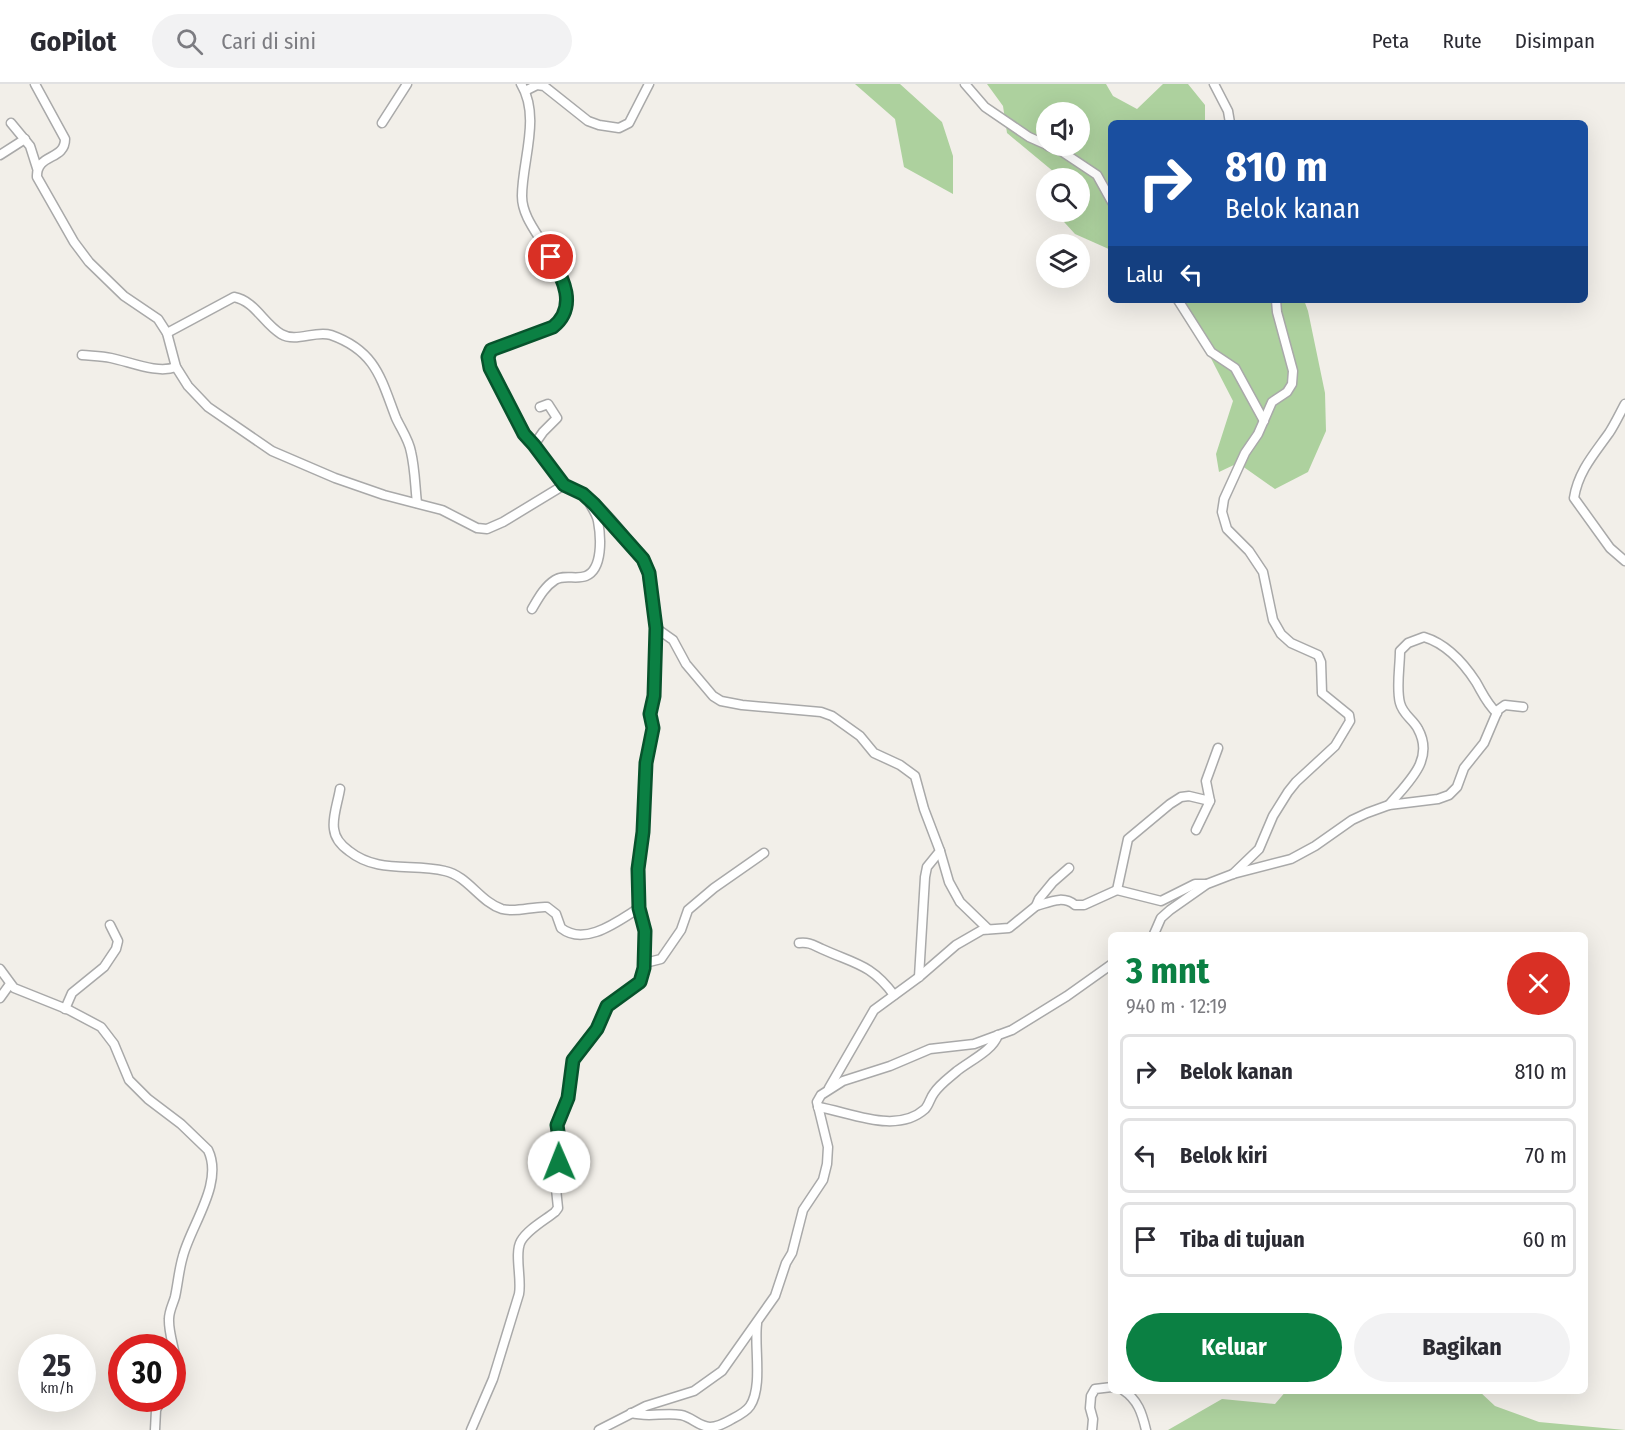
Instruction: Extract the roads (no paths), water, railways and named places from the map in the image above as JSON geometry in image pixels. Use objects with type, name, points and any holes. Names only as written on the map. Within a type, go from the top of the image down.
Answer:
[{"type":"street","points":[[35,84],[65,139],[62,151],[37,168]]},
{"type":"street","points":[[382,123],[407,84]]},
{"type":"street","points":[[471,1430],[493,1379],[519,1294],[521,1284],[518,1255],[521,1240],[558,1208],[555,1179],[561,1154],[557,1125],[568,1098],[573,1060],[597,1029],[607,1006],[640,982],[645,963],[645,931],[639,908],[638,869],[643,832],[646,763],[653,728],[650,714],[654,696],[656,628],[649,573],[643,559],[604,514],[583,494],[564,485],[524,434],[493,376],[488,357],[493,348],[509,345],[553,327],[560,322],[566,307],[567,293],[563,278],[529,221],[523,205],[530,117],[523,87],[544,86],[588,121],[619,128],[629,123],[649,84]]},
{"type":"street","points":[[965,84],[985,106],[1036,140]]},
{"type":"street","points":[[1214,84],[1228,111],[1230,120]]},
{"type":"street","points":[[11,123],[30,146],[37,168],[37,177],[57,215],[89,262],[124,296],[158,320],[167,333],[176,367],[188,386],[208,407],[272,451],[335,478],[384,495],[442,510],[477,528],[487,529],[503,522],[564,485]]},
{"type":"street","points":[[0,154],[25,139]]},
{"type":"street","points":[[1068,156],[1096,175],[1108,195]]},
{"type":"street","points":[[167,333],[234,297],[243,299],[280,333],[296,337],[324,334],[352,346],[376,367],[385,385],[396,419],[411,450],[417,502]]},
{"type":"street","points":[[1181,303],[1212,352],[1235,368],[1264,421]]},
{"type":"street","points":[[1233,874],[1259,849],[1273,816],[1288,792],[1335,746],[1350,722],[1349,715],[1322,693],[1321,662],[1318,655],[1291,643],[1276,627],[1263,572],[1249,551],[1233,538],[1227,529],[1221,506],[1272,402],[1287,392],[1293,379],[1277,303]]},
{"type":"street","points":[[82,355],[109,357],[151,368],[176,367]]},
{"type":"street","points":[[534,445],[557,418],[548,404],[540,407]]},
{"type":"street","points":[[1625,404],[1584,468],[1576,485],[1574,498],[1610,548],[1625,561]]},
{"type":"street","points":[[532,609],[547,586],[557,578],[583,577],[593,573],[596,567],[599,559],[598,519],[583,494]]},
{"type":"street","points":[[656,628],[677,644],[686,664],[717,699],[725,703],[821,712],[832,716],[860,736],[874,753],[915,776],[949,882],[960,902],[988,929]]},
{"type":"street","points":[[1389,805],[1423,759],[1425,743],[1417,726],[1403,713],[1399,700],[1400,651],[1408,644],[1424,637],[1438,641],[1456,655],[1475,681],[1488,706],[1497,713]]},
{"type":"street","points":[[1155,932],[1161,918],[1207,884],[1233,874],[1291,859],[1315,846],[1352,820],[1389,805],[1438,799],[1449,795],[1457,787],[1464,768],[1484,743],[1498,710],[1505,705],[1523,707]]},
{"type":"street","points":[[1196,830],[1210,801],[1206,781],[1218,748]]},
{"type":"street","points":[[340,789],[333,826],[334,834],[345,849],[365,862],[386,867],[441,870],[452,873],[486,900],[502,909],[547,908],[556,914],[561,928],[571,934],[604,930],[639,908]]},
{"type":"street","points":[[1117,890],[1128,839],[1170,804],[1182,797],[1189,796],[1210,801]]},
{"type":"street","points":[[919,977],[925,877],[927,867],[940,851]]},
{"type":"street","points":[[645,963],[661,960],[681,930],[688,910],[714,888],[764,853]]},
{"type":"street","points":[[1036,906],[1053,882],[1069,868]]},
{"type":"street","points":[[829,1089],[874,1010],[919,977],[949,950],[982,930],[1009,928],[1036,906],[1063,899],[1075,905],[1084,904],[1117,890],[1161,901],[1195,884],[1207,884]]},
{"type":"street","points":[[65,1009],[72,993],[104,967],[116,949],[118,941],[110,925]]},
{"type":"street","points":[[799,943],[812,943],[872,970],[894,995]]},
{"type":"street","points":[[599,1430],[646,1406],[694,1391],[722,1371],[775,1296],[786,1263],[792,1253],[803,1210],[823,1180],[825,1172],[828,1148],[818,1098],[843,1081],[890,1066],[930,1049],[974,1044],[1012,1030],[1067,996],[1108,967]]},
{"type":"street","points":[[0,969],[10,984],[90,1020],[105,1032],[114,1044],[129,1080],[148,1099],[181,1124],[211,1155],[212,1169],[208,1190],[201,1214],[185,1248],[170,1311],[171,1334]]},
{"type":"street","points":[[0,998],[10,984]]},
{"type":"street","points":[[818,1107],[839,1110],[856,1118],[882,1121],[913,1117],[926,1108],[939,1086],[988,1049],[996,1042],[999,1035]]},
{"type":"street","points":[[631,1413],[645,1416],[678,1414],[688,1416],[698,1424],[709,1427],[725,1424],[740,1415],[750,1406],[755,1394],[757,1323]]},
{"type":"street","points":[[1092,1430],[1091,1396],[1095,1389],[1108,1386]]},
{"type":"street","points":[[1129,1394],[1140,1407],[1146,1430]]},
{"type":"street","points":[[154,1430],[156,1412]]}]
